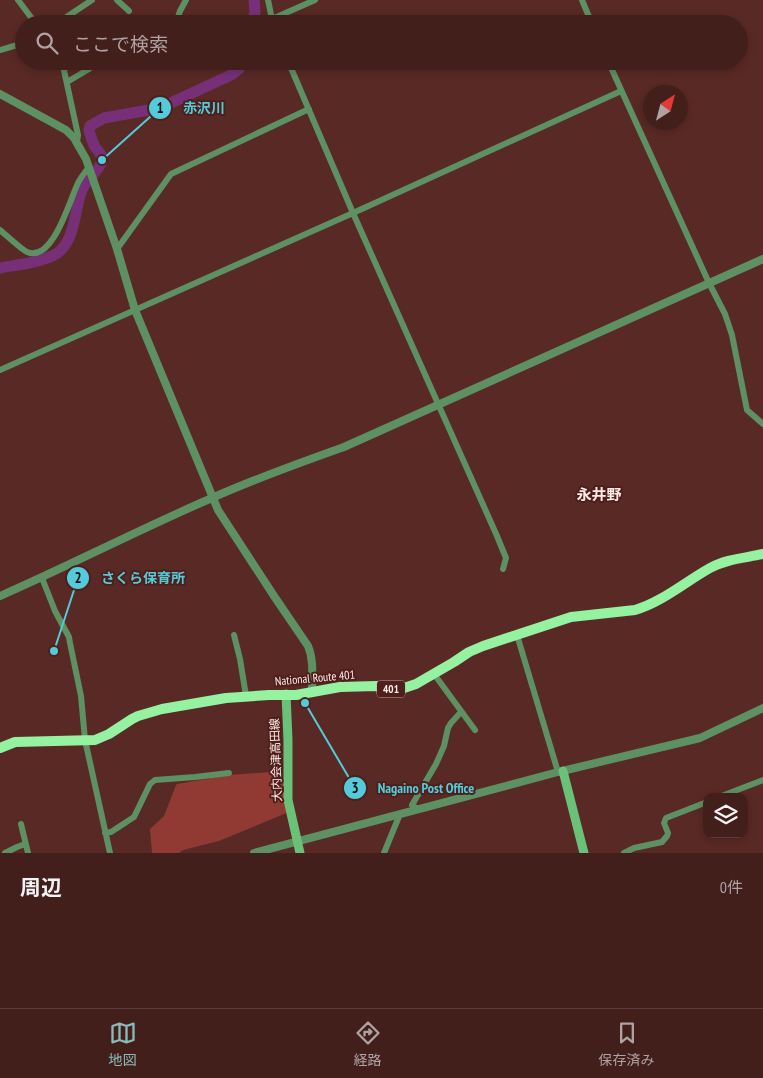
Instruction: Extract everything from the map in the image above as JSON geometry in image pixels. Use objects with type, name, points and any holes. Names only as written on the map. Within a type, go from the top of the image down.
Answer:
[{"type":"highway","name":"National Route 401","points":[[0,748],[21,741],[100,738],[132,719],[153,711],[232,697],[296,695],[340,687],[376,686],[404,688],[416,684],[482,646],[571,617],[635,610],[659,599],[715,566],[732,560],[763,554]]},
{"type":"main road","name":"大内会津高田線","points":[[286,694],[288,800],[300,853]]},
{"type":"main road","points":[[560,772],[584,853]]},
{"type":"street","points":[[18,0],[29,15]]},
{"type":"street","points":[[70,15],[92,0]]},
{"type":"street","points":[[118,0],[129,11]]},
{"type":"street","points":[[179,15],[186,0]]},
{"type":"street","points":[[268,0],[272,15]]},
{"type":"street","points":[[285,15],[315,0]]},
{"type":"street","points":[[582,0],[588,15]]},
{"type":"street","points":[[0,50],[15,45]]},
{"type":"street","points":[[64,70],[78,134],[77,142]]},
{"type":"street","points":[[67,82],[87,70]]},
{"type":"street","points":[[292,70],[506,558],[503,568]]},
{"type":"street","points":[[612,70],[725,314],[732,335],[747,410],[763,424]]},
{"type":"street","points":[[0,370],[621,91]]},
{"type":"street","points":[[0,94],[66,130],[77,142],[89,167],[117,249],[135,310],[212,497],[222,516],[308,646],[312,661],[312,691]]},
{"type":"street","points":[[117,249],[171,174],[309,110]]},
{"type":"street","points":[[0,230],[27,252],[43,250],[62,224],[79,181],[89,167]]},
{"type":"street","points":[[0,596],[212,497],[344,447],[763,259]]},
{"type":"street","points":[[42,578],[55,611],[69,636],[81,696],[85,740],[110,853]]},
{"type":"street","points":[[234,635],[246,696]]},
{"type":"street","points":[[517,635],[560,772]]},
{"type":"street","points":[[434,674],[475,730]]},
{"type":"street","points":[[254,853],[560,772],[700,738],[763,708]]},
{"type":"street","points":[[418,809],[412,805],[436,764],[444,746],[448,728],[462,712]]},
{"type":"street","points":[[105,833],[111,832],[134,817],[150,784],[155,780],[229,773]]},
{"type":"street","points":[[733,793],[763,781]]},
{"type":"street","points":[[624,853],[634,848],[662,842],[668,836],[664,823],[666,818],[703,804]]},
{"type":"street","points":[[384,853],[400,814]]},
{"type":"street","points":[[21,824],[28,853]]},
{"type":"street","points":[[6,853],[25,844]]},
{"type":"shaded area","points":[[270,772],[283,774],[289,812],[219,841],[183,850],[179,853],[152,853],[150,829],[164,816],[177,784],[229,775]]},
{"type":"waterway","points":[[254,0],[254,15]]},
{"type":"waterway","points":[[0,268],[51,257],[63,248],[74,225],[82,190],[102,161],[101,154],[91,138],[90,126],[104,118],[160,108],[231,75],[238,70]]},
{"type":"place","name":"赤沢川","points":[[102,160]]},
{"type":"place","name":"さくら保育所","points":[[54,651]]},
{"type":"place","name":"Nagaino Post Office","points":[[305,703]]},
{"type":"district","name":"永井野","points":[[599,495]]}]
